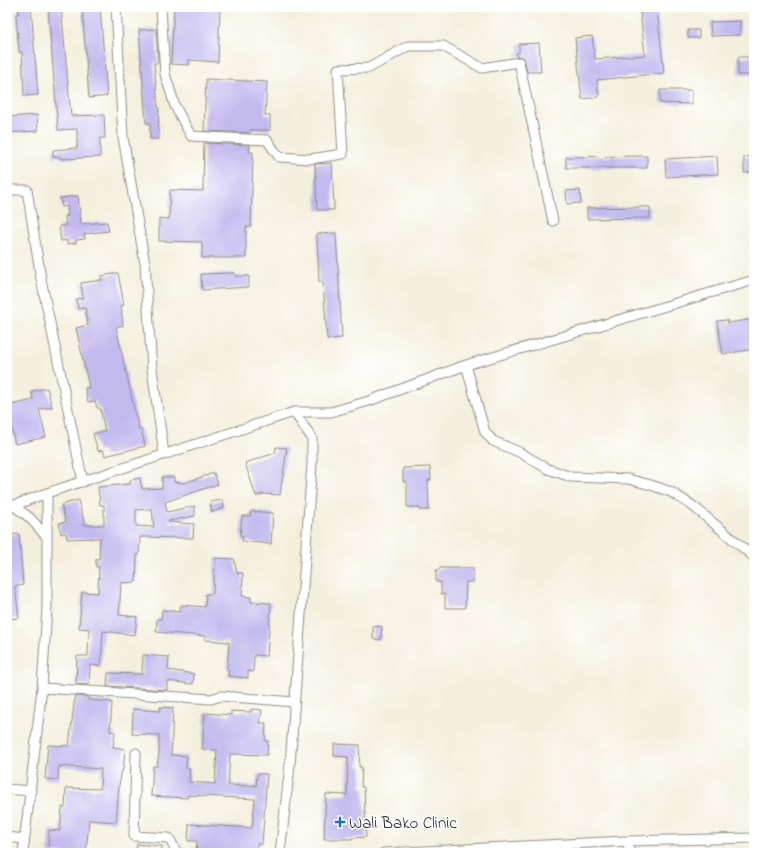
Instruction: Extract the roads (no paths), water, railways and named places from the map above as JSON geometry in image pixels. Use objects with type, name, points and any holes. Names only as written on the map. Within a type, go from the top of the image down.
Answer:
[{"type":"street","points":[[116,7],[123,137],[145,264],[152,369],[164,454]]},
{"type":"street","points":[[161,7],[165,74],[175,106],[191,136],[267,140],[279,157],[310,159],[343,154],[338,70],[369,68],[408,46],[443,46],[482,68],[519,62],[553,220]]},
{"type":"street","points":[[7,190],[27,190],[41,279],[83,482]]},
{"type":"street","points":[[11,507],[47,493],[294,412],[331,412],[369,401],[466,365],[754,280]]},
{"type":"street","points":[[466,365],[485,432],[493,441],[519,452],[548,469],[571,477],[628,480],[651,485],[672,492],[709,518],[743,550],[754,557]]},
{"type":"street","points":[[280,853],[290,765],[312,464],[312,438],[294,412]]},
{"type":"street","points":[[23,853],[42,688],[47,608],[47,493]]},
{"type":"street","points":[[11,507],[30,518],[46,536]]},
{"type":"street","points":[[42,688],[211,699],[221,696],[294,702]]},
{"type":"street","points":[[136,753],[134,836],[169,838],[177,853]]},
{"type":"street","points":[[7,789],[31,791]]},
{"type":"street","points":[[7,838],[24,839]]},
{"type":"street","points":[[384,853],[754,838]]},
{"type":"street","points":[[627,842],[630,853]]},
{"type":"place","name":"Wali Bako Clinic","points":[[340,822]]}]
